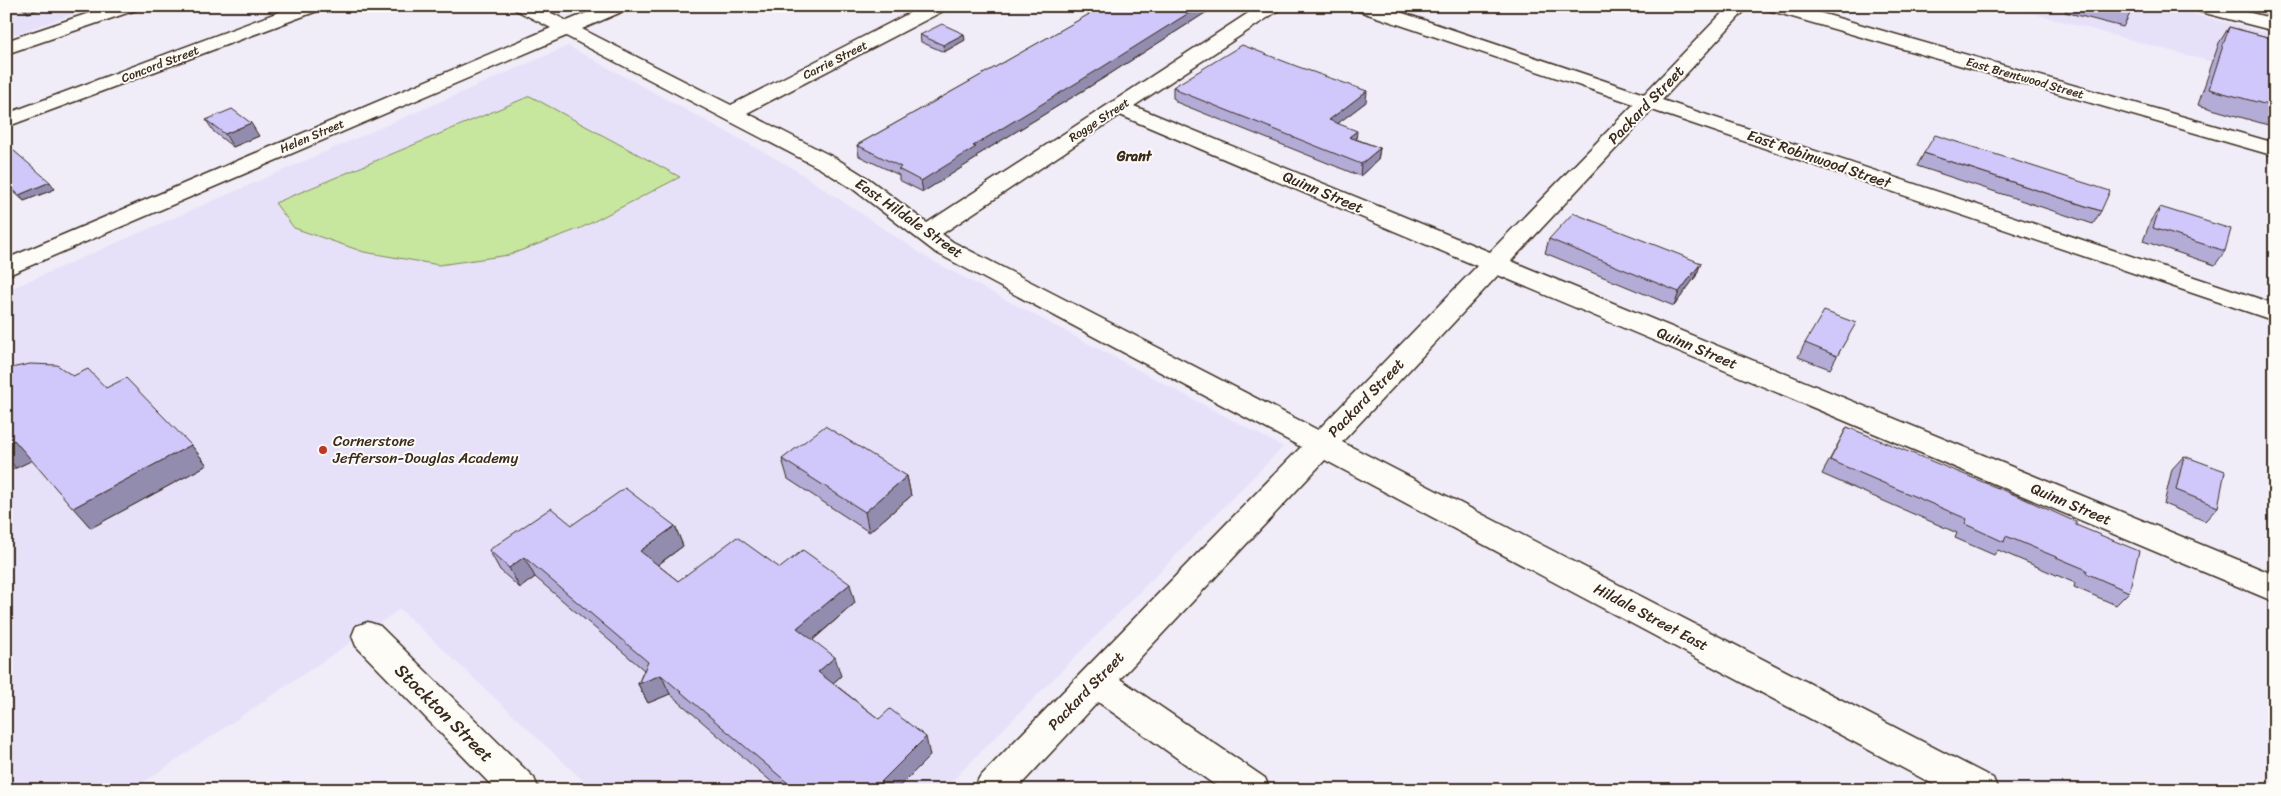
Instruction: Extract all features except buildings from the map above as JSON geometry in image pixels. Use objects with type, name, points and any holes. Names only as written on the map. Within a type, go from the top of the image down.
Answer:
[{"type":"street","points":[[6,48],[129,6]]},
{"type":"street","name":"Concord Street","points":[[6,121],[313,6]]},
{"type":"street","name":"East Hildale Street","points":[[522,6],[829,164],[861,184],[944,247],[1322,444]]},
{"type":"street","name":"Helen Street","points":[[6,268],[619,6]]},
{"type":"street","name":"Carrie Street","points":[[731,113],[938,6]]},
{"type":"street","name":"Rogge Street","points":[[926,234],[1272,6]]},
{"type":"street","name":"East Robinwood Street","points":[[1363,6],[2275,313]]},
{"type":"street","name":"Packard Street","points":[[992,790],[1740,6]]},
{"type":"street","name":"East Brentwood Street","points":[[1775,6],[2275,150]]},
{"type":"street","points":[[2200,6],[2275,25]]},
{"type":"street","name":"Quinn Street","points":[[1119,107],[2275,589]]},
{"type":"street","name":"Hildale Street East","points":[[1322,444],[1980,790]]},
{"type":"street","name":"Stockton Street","points":[[368,636],[521,790]]},
{"type":"street","points":[[1095,681],[1252,790]]},
{"type":"shaded area","points":[[6,6],[97,6],[6,37]]},
{"type":"shaded area","points":[[2006,6],[2161,6],[2275,35],[2275,79]]},
{"type":"shaded area","points":[[568,46],[791,167],[929,259],[1283,447],[943,790],[593,790],[400,609],[132,790],[6,790],[6,291]]},
{"type":"green space","points":[[530,96],[680,177],[581,228],[509,255],[439,265],[364,252],[294,228],[275,203]]},
{"type":"place","name":"Cornerstone Jefferson-Douglas Academy","points":[[323,450]]},
{"type":"district","name":"Grant","points":[[1134,156]]}]
